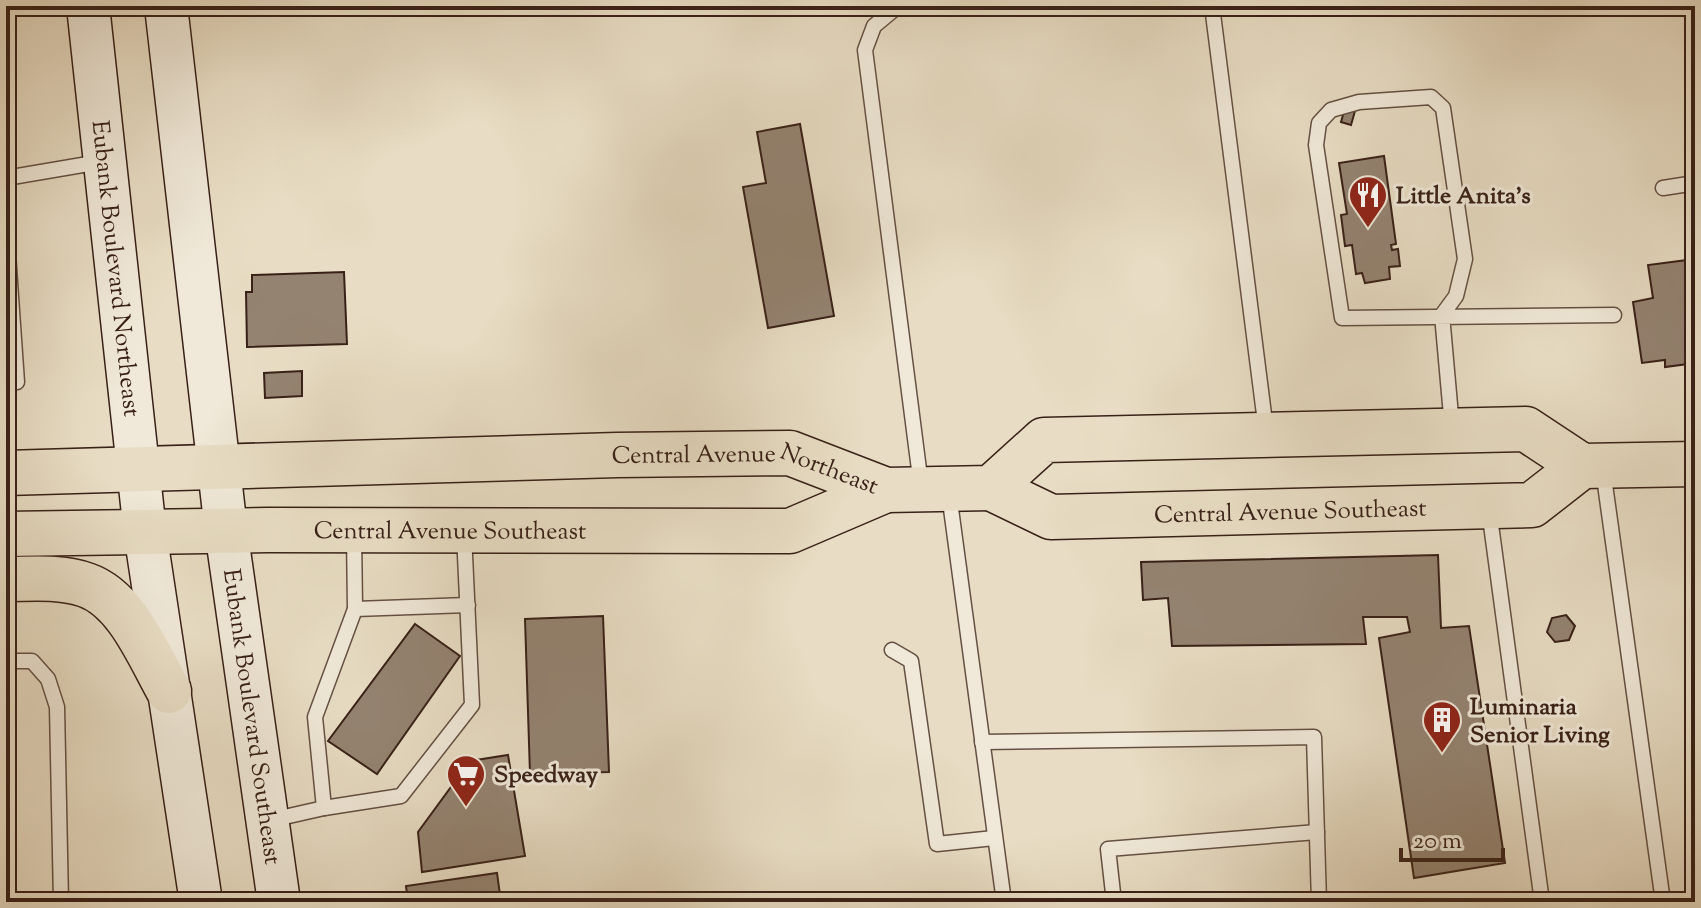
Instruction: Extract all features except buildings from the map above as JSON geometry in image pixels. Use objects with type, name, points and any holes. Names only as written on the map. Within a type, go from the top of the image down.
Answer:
[{"type":"main road","name":"Eubank Boulevard Northeast","points":[[88,6],[145,532]]},
{"type":"main road","points":[[166,6],[226,530]]},
{"type":"main road","points":[[991,488],[1044,440],[1526,429],[1592,466],[1695,464]]},
{"type":"main road","name":"Central Avenue Northeast","points":[[6,473],[617,455],[790,453],[919,489],[991,488]]},
{"type":"main road","name":"Central Avenue Southeast","points":[[991,488],[1051,517],[1532,505],[1592,466]]},
{"type":"main road","name":"Central Avenue Southeast","points":[[6,534],[226,530],[790,531],[919,489]]},
{"type":"main road","name":"Eubank Boulevard Southeast","points":[[226,530],[279,902]]},
{"type":"main road","points":[[145,532],[201,902]]},
{"type":"main road","points":[[6,579],[53,579],[85,585],[102,593],[131,626],[169,691]]},
{"type":"lane","points":[[898,6],[874,26],[865,50],[919,489],[982,742],[1004,902]]},
{"type":"lane","points":[[1212,6],[1266,435]]},
{"type":"lane","points":[[1452,430],[1442,315],[1456,296],[1465,259],[1443,108],[1431,97],[1403,97],[1331,110],[1319,123],[1316,145],[1342,318],[1442,315],[1614,315]]},
{"type":"lane","points":[[6,178],[104,161]]},
{"type":"lane","points":[[1663,188],[1695,183]]},
{"type":"lane","points":[[6,225],[17,382],[6,383]]},
{"type":"lane","points":[[1592,466],[1663,902]]},
{"type":"lane","points":[[1489,506],[1542,902]]},
{"type":"lane","points":[[324,808],[315,717],[355,609],[354,530]]},
{"type":"lane","points":[[266,821],[401,796],[472,705],[464,530]]},
{"type":"lane","points":[[355,609],[468,605]]},
{"type":"lane","points":[[892,650],[911,661],[937,844],[994,838]]},
{"type":"lane","points":[[6,661],[32,661],[48,679],[57,707],[61,902]]},
{"type":"lane","points":[[982,742],[1314,737],[1319,902]]},
{"type":"lane","points":[[1114,902],[1108,849],[1317,832]]},
{"type":"place","name":"Little Anita's","points":[[1368,229]]},
{"type":"place","name":"Luminaria Senior Living","points":[[1442,754]]},
{"type":"place","name":"Speedway","points":[[466,808]]}]
